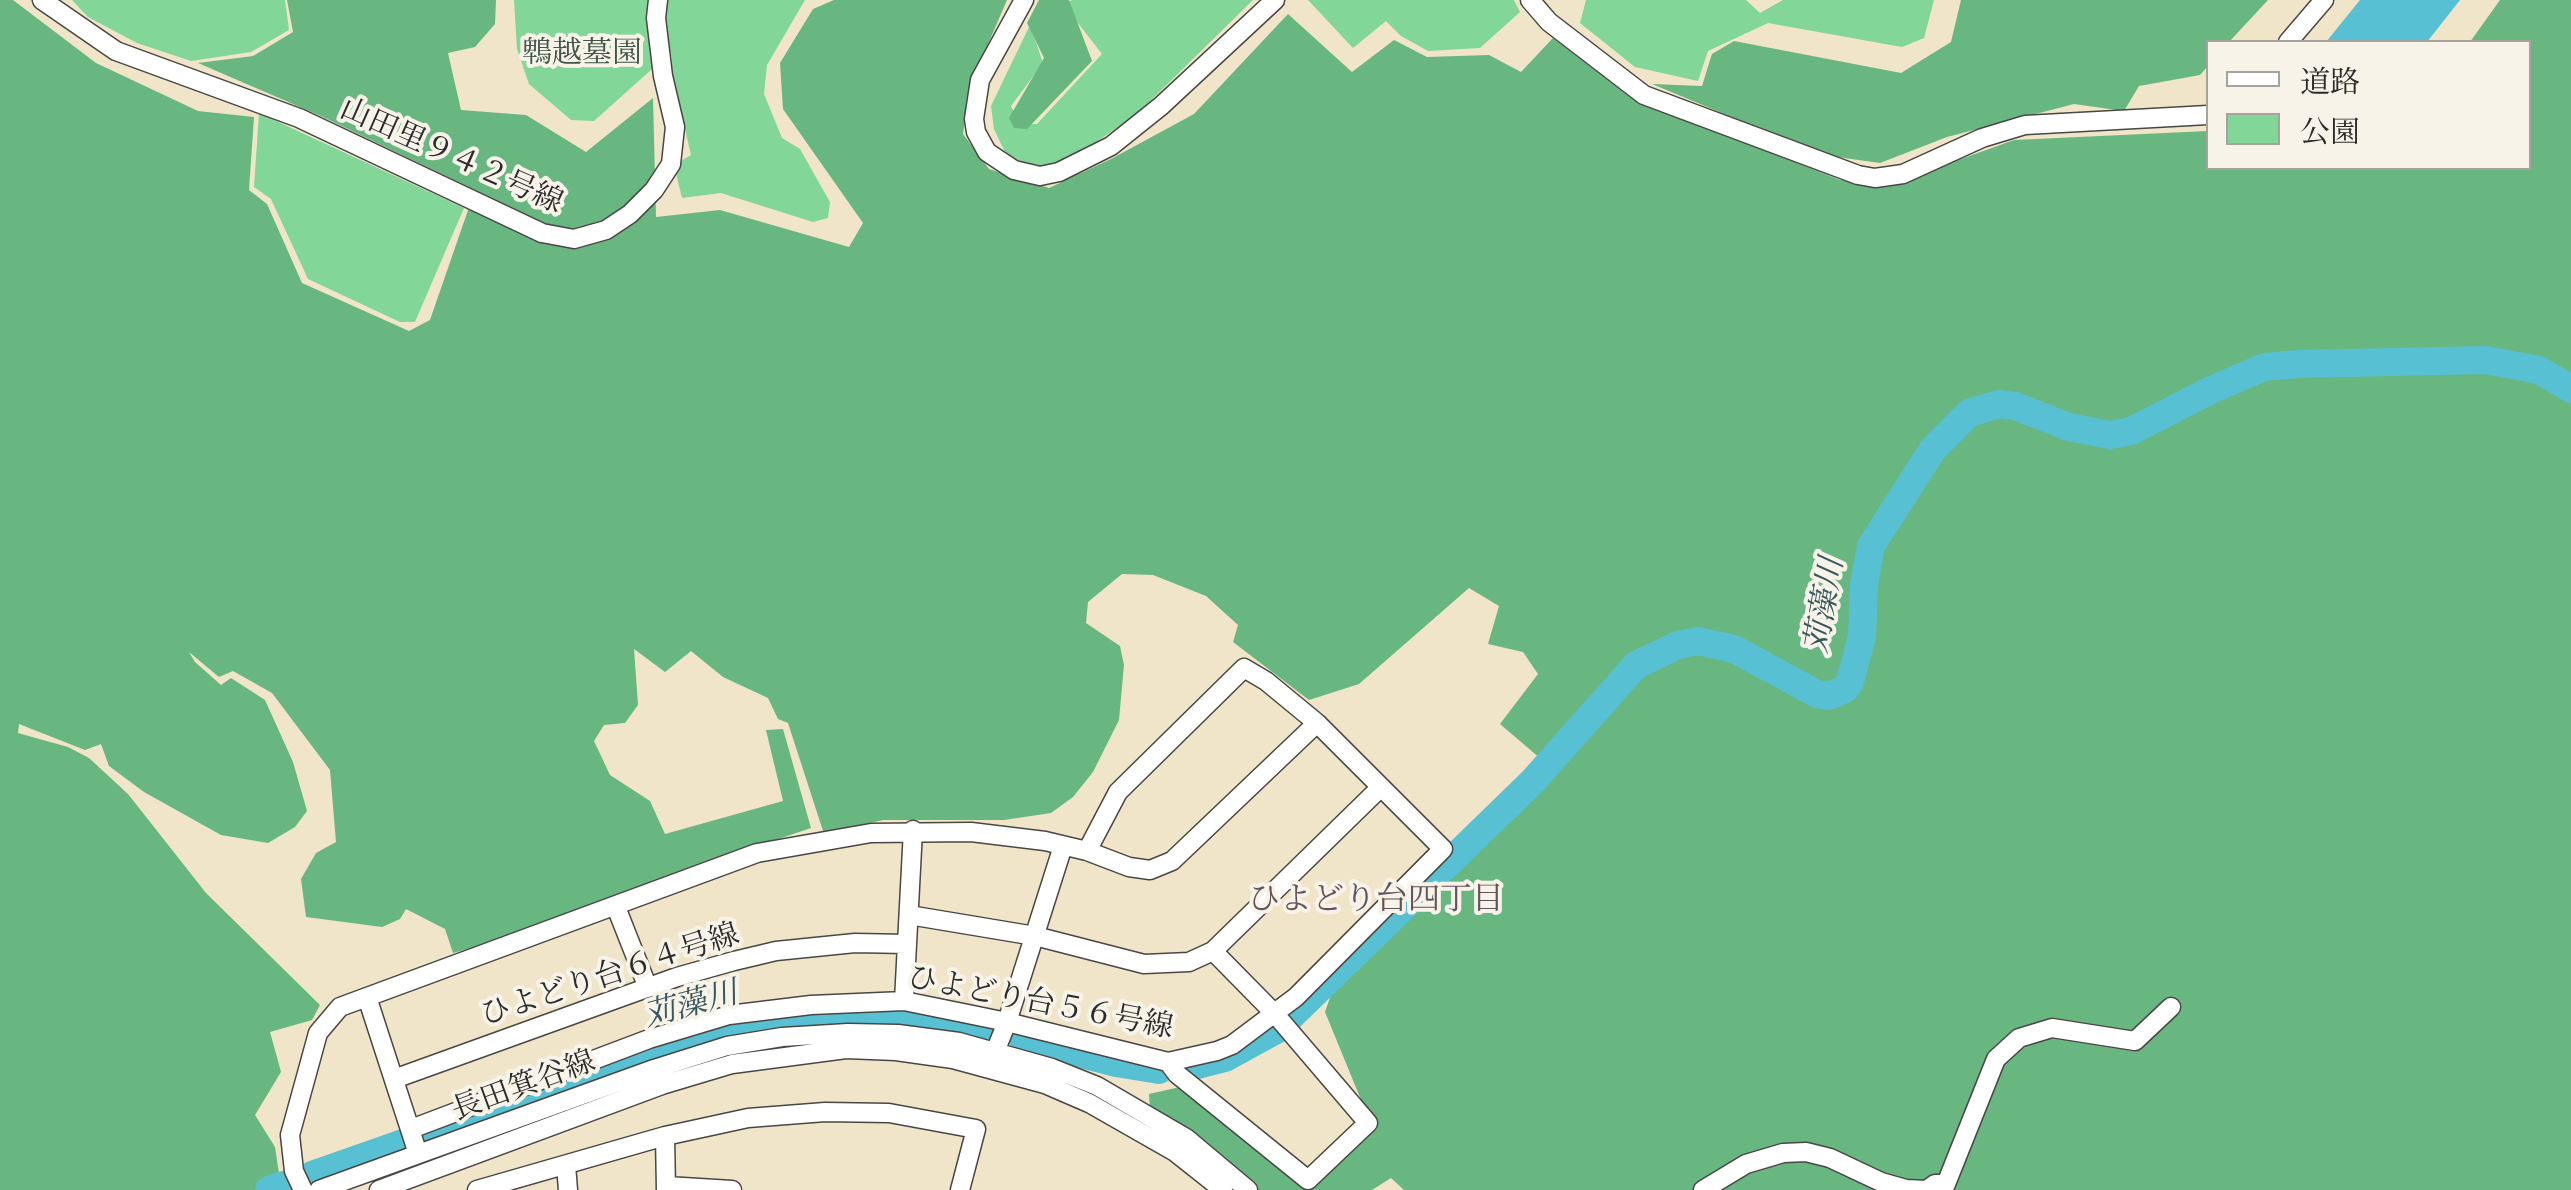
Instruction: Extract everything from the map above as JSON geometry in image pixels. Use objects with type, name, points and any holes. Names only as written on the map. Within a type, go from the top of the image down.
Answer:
[{"type":"street","name":"山田里９４２号線","points":[[42,0],[116,52],[299,118],[542,233],[574,239],[606,230],[630,214],[654,190],[670,164],[675,127],[663,76],[656,18],[658,0]]},
{"type":"street","points":[[1024,0],[980,80],[974,119],[987,152],[1014,170],[1040,176],[1059,172],[1111,146],[1275,0]]},
{"type":"street","points":[[1530,0],[1549,22],[1644,95],[1875,178],[1903,174],[1982,138],[2025,125],[2206,116]]},
{"type":"street","points":[[2290,40],[2324,0]]},
{"type":"street","name":"ひよどり台５６号線","points":[[411,1129],[649,1039],[729,1016],[811,1005],[904,1001],[1168,1062],[1232,1045],[1276,1014],[1442,849],[1317,722],[1244,668],[1118,792],[1087,851]]},
{"type":"street","points":[[303,1190],[294,1171],[290,1135],[318,1033],[340,1007],[757,853],[871,832],[971,832],[1064,846],[1150,870],[1172,861],[1317,722]]},
{"type":"street","points":[[909,915],[1035,936],[1144,964],[1188,962],[1213,952],[1381,787]]},
{"type":"street","points":[[904,1001],[913,830]]},
{"type":"street","points":[[992,1058],[1064,846]]},
{"type":"street","points":[[616,907],[648,988]]},
{"type":"street","name":"ひよどり台６４号線","points":[[394,1080],[734,961],[855,943],[907,944]]},
{"type":"street","points":[[1168,1062],[1177,1074],[1308,1180],[1368,1123],[1276,1014],[1213,952]]},
{"type":"street","points":[[367,997],[418,1154]]},
{"type":"street","points":[[1703,1190],[1746,1164],[1783,1153],[1806,1152],[1906,1189],[1927,1190],[1935,1184],[1946,1184],[1996,1059],[2020,1038],[2052,1028],[2135,1041],[2171,1007]]},
{"type":"street","name":"長田箕谷線","points":[[318,1190],[727,1046],[848,1032],[914,1036],[1097,1086],[1186,1138],[1248,1190]]},
{"type":"street","name":"長田箕谷線","points":[[378,1190],[662,1085],[732,1064],[846,1049],[992,1058],[1089,1103],[1175,1152],[1223,1190]]},
{"type":"street","points":[[477,1190],[665,1136],[768,1116],[841,1112],[922,1118],[976,1129],[960,1190]]},
{"type":"street","points":[[665,1136],[667,1188],[732,1190]]},
{"type":"street","points":[[566,1164],[568,1190]]},
{"type":"green space","points":[[0,0],[13,0],[96,63],[198,111],[254,117],[249,190],[267,204],[302,283],[409,331],[430,320],[475,190],[323,117],[198,63],[253,56],[293,32],[287,0],[496,0],[495,24],[475,47],[448,53],[461,110],[526,115],[586,152],[653,98],[656,217],[720,210],[849,247],[863,223],[783,109],[780,63],[813,9],[834,0],[1007,0],[970,86],[963,134],[989,169],[1049,188],[1194,114],[1288,14],[1352,72],[1394,40],[1427,57],[1489,55],[1521,72],[1553,38],[1630,97],[1840,180],[1894,183],[2014,140],[2206,131],[2206,170],[2531,170],[2531,40],[2471,40],[2500,0],[2571,0],[2571,1190],[1404,1190],[1391,1178],[1372,1190],[1256,1190],[1206,1142],[1150,1109],[1149,1094],[1180,1087],[1311,1185],[1373,1129],[1325,1012],[1332,992],[1357,959],[1541,759],[1500,724],[1538,674],[1523,652],[1488,644],[1499,606],[1469,588],[1359,684],[1309,700],[1233,642],[1238,625],[1206,596],[1153,575],[1122,574],[1088,602],[1086,623],[1120,646],[1124,665],[1119,720],[1093,772],[1073,797],[1051,813],[1004,820],[883,820],[824,834],[788,723],[778,719],[768,698],[723,677],[691,651],[665,672],[634,649],[638,705],[625,723],[604,725],[594,741],[610,775],[650,801],[665,834],[783,801],[766,730],[783,729],[811,828],[680,872],[553,926],[453,953],[445,929],[406,909],[400,919],[382,927],[306,917],[301,879],[316,853],[336,842],[330,770],[272,693],[233,671],[219,677],[189,652],[221,685],[231,678],[265,700],[293,762],[307,811],[295,827],[268,843],[221,835],[144,792],[109,766],[101,744],[85,750],[19,724],[18,733],[68,747],[89,758],[128,794],[206,893],[320,1005],[312,1020],[270,1032],[281,1072],[255,1115],[275,1147],[280,1180],[257,1190],[0,1190]]},
{"type":"green space","points":[[72,0],[285,0],[289,30],[251,52],[191,61],[137,43],[88,17]]},
{"type":"green space","name":"鵯越墓園","points":[[514,0],[805,0],[767,65],[764,94],[782,138],[800,149],[830,202],[828,218],[813,222],[721,193],[682,198],[674,165],[691,155],[671,52],[594,121],[571,120],[529,84],[517,49]]},
{"type":"green space","points":[[1039,0],[1069,0],[1092,61],[1027,129],[1014,128],[1009,118],[1044,58],[1027,23]]},
{"type":"green space","points":[[1072,0],[1253,0],[1137,114],[1074,157],[1045,166],[1021,162],[1005,152],[994,129],[991,106],[1030,25],[1043,63],[1011,106],[1020,124],[1037,124],[1102,54],[1064,5]]},
{"type":"green space","points":[[1308,0],[1514,0],[1520,12],[1480,48],[1428,51],[1401,36],[1386,21],[1353,48]]},
{"type":"green space","points":[[1586,0],[1746,0],[1760,13],[1783,0],[1934,0],[1924,38],[1902,47],[1768,23],[1708,51],[1698,81],[1635,67],[1580,23]]},
{"type":"green space","points":[[1961,0],[2268,0],[2231,40],[2206,40],[2206,68],[2200,75],[2139,86],[2124,111],[2074,104],[1947,137],[1880,163],[1823,155],[1652,84],[1702,86],[1712,54],[1734,41],[1901,73],[1951,42]]},
{"type":"green space","points":[[259,113],[464,208],[415,322],[400,322],[308,279],[271,199],[254,187]]},
{"type":"water","points":[[2360,0],[2460,0],[2429,40],[2328,40]]},
{"type":"waterway","name":"苅藻川","points":[[1289,1018],[1533,781],[1636,665],[1678,645],[1698,641],[1734,649],[1817,694],[1829,696],[1845,689],[1862,636],[1864,584],[1871,546],[1933,449],[1969,413],[1999,404],[2015,406],[2069,427],[2110,435],[2131,431],[2264,367],[2298,364],[2486,360],[2539,370],[2571,389]]},
{"type":"waterway","name":"苅藻川","points":[[425,1135],[666,1046],[796,1015],[937,1019],[987,1030]]},
{"type":"waterway","name":"苅藻川","points":[[1186,1068],[1225,1058],[1278,1029]]},
{"type":"waterway","name":"苅藻川","points":[[1023,1039],[1159,1070]]},
{"type":"waterway","name":"苅藻川","points":[[312,1175],[409,1141]]},
{"type":"waterway","name":"苅藻川","points":[[269,1190],[283,1185]]},
{"type":"district","name":"ひよどり台四丁目","points":[[1376,901]]}]
